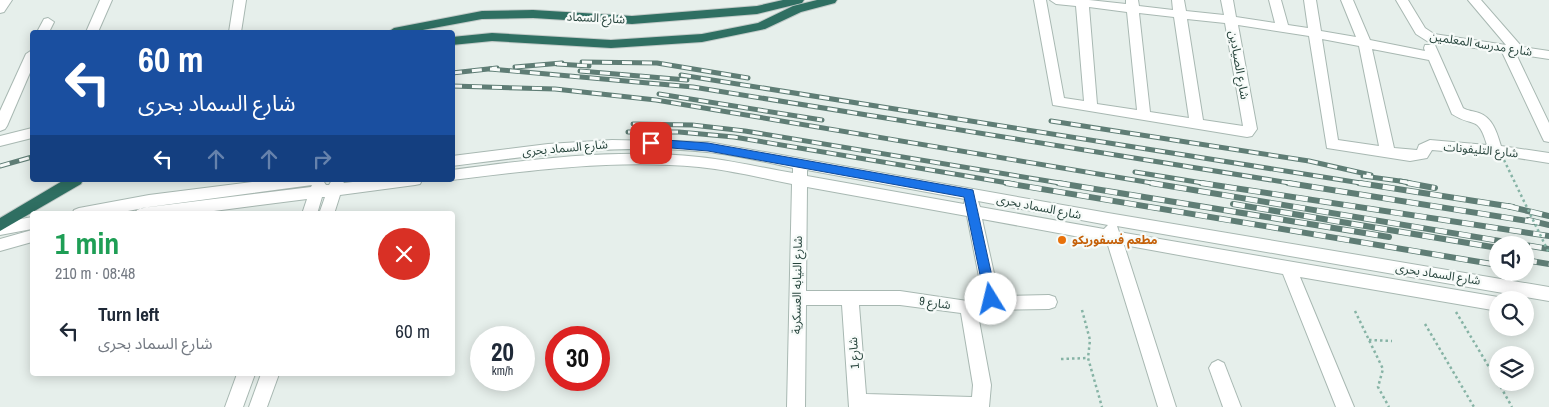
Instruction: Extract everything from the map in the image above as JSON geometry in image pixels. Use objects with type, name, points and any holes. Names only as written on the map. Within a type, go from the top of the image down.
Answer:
[{"type":"highway","name":"شارع السماد","points":[[404,30],[456,19],[508,13],[632,20],[757,10],[831,0]]},
{"type":"highway","name":"شارع السماد","points":[[455,41],[492,37],[611,44],[693,39],[752,28],[779,19],[798,4]]},
{"type":"highway","points":[[455,33],[507,29],[600,35],[719,26],[798,4]]},
{"type":"highway","points":[[427,30],[481,22],[537,22],[663,30],[757,10]]},
{"type":"highway","points":[[0,214],[57,182]]},
{"type":"highway","points":[[0,225],[73,182]]},
{"type":"street","points":[[0,9],[6,0]]},
{"type":"street","points":[[93,30],[106,0]]},
{"type":"street","points":[[235,30],[240,0]]},
{"type":"street","points":[[1040,0],[1056,100],[1061,103],[1197,125],[1178,0]]},
{"type":"street","points":[[1056,0],[1133,4],[1180,14],[1314,33],[1434,57]]},
{"type":"street","name":"شارع الصيادين","points":[[1197,125],[1247,132],[1250,129],[1227,0]]},
{"type":"street","points":[[1275,0],[1283,28]]},
{"type":"street","points":[[1310,0],[1314,33]]},
{"type":"street","points":[[1347,0],[1364,44],[1388,153]]},
{"type":"street","name":"شارع مدرسه المعلمين","points":[[1402,0],[1420,31],[1425,35],[1436,39],[1549,55]]},
{"type":"street","points":[[1474,0],[1513,49],[1549,137]]},
{"type":"street","points":[[1082,1],[1092,108]]},
{"type":"street","points":[[1133,4],[1144,116]]},
{"type":"street","name":"شارع التليفونات","points":[[1314,33],[1330,141],[1335,145],[1416,156],[1422,154],[1424,149],[1430,145],[1500,155],[1549,158]]},
{"type":"street","points":[[1425,35],[1456,111],[1462,115],[1476,117],[1484,122],[1500,155]]},
{"type":"street","points":[[0,126],[30,58]]},
{"type":"street","points":[[0,141],[30,134]]},
{"type":"street","name":"شارع السماد بحرى","points":[[455,161],[620,151],[663,143],[708,147],[800,162],[1108,220],[1484,282],[1540,297]]},
{"type":"street","name":"شارع السماد بحرى","points":[[620,151],[666,159],[701,162],[799,179],[1114,238],[1489,303]]},
{"type":"street","name":"شارع السماد بحرى","points":[[455,174],[534,157]]},
{"type":"street","name":"شارع النيابه العسكرية","points":[[796,407],[800,162]]},
{"type":"street","points":[[119,211],[145,209],[316,184],[336,185],[383,182]]},
{"type":"street","points":[[310,211],[316,184]]},
{"type":"street","points":[[327,211],[336,185]]},
{"type":"street","points":[[969,193],[991,292],[989,303]]},
{"type":"street","points":[[1108,220],[1167,407]]},
{"type":"street","points":[[0,229],[30,223]]},
{"type":"street","points":[[0,245],[30,237]]},
{"type":"street","points":[[1289,269],[1345,407]]},
{"type":"street","name":"شارع 9","points":[[797,298],[900,298],[968,308],[980,308],[989,303],[1049,302]]},
{"type":"street","name":"شارع 1","points":[[850,298],[858,404]]},
{"type":"street","points":[[858,404],[980,406],[982,385],[968,308]]},
{"type":"street","points":[[1218,368],[1232,407]]},
{"type":"street","points":[[234,407],[245,377],[269,376],[258,407]]},
{"type":"path","points":[[1500,155],[1549,253]]},
{"type":"path","points":[[1447,296],[1489,367]]},
{"type":"path","points":[[1082,310],[1090,340],[1088,358],[1102,407]]},
{"type":"path","points":[[1355,311],[1383,369],[1383,375],[1378,382],[1378,386],[1388,407]]},
{"type":"path","points":[[1426,324],[1474,407]]},
{"type":"path","points":[[1369,340],[1392,341]]},
{"type":"path","points":[[1061,359],[1088,358]]},
{"type":"path","points":[[1503,391],[1512,407]]},
{"type":"railway","points":[[582,62],[657,63],[748,78]]},
{"type":"railway","points":[[515,67],[562,63]]},
{"type":"railway","points":[[557,64],[589,66]]},
{"type":"railway","points":[[455,73],[497,68]]},
{"type":"railway","points":[[490,69],[693,87],[1296,184]]},
{"type":"railway","points":[[580,71],[687,80]]},
{"type":"railway","points":[[681,75],[1367,184]]},
{"type":"railway","points":[[455,86],[555,89],[656,100],[1158,184]]},
{"type":"railway","points":[[659,94],[822,120]]},
{"type":"railway","points":[[1051,121],[1309,161],[1371,175]]},
{"type":"railway","points":[[633,124],[692,125],[745,131],[1066,184]]},
{"type":"railway","points":[[628,132],[679,132],[734,137],[1014,184]]},
{"type":"railway","points":[[0,166],[30,158]]},
{"type":"railway","points":[[1135,172],[1209,184]]},
{"type":"railway","points":[[1363,176],[1401,181]]},
{"type":"railway","points":[[1401,181],[1407,182]]},
{"type":"railway","points":[[1401,181],[1414,184]]},
{"type":"railway","points":[[1006,183],[1489,264]]},
{"type":"railway","points":[[1058,183],[1389,237]]},
{"type":"railway","points":[[1151,183],[1549,249]]},
{"type":"railway","points":[[1201,183],[1549,236]]},
{"type":"railway","points":[[1288,183],[1534,222]]},
{"type":"railway","points":[[1359,183],[1508,206]]},
{"type":"railway","points":[[1408,183],[1435,188]]},
{"type":"railway","points":[[1233,204],[1489,247]]},
{"type":"railway","points":[[1508,206],[1513,207]]},
{"type":"railway","points":[[1508,206],[1549,216]]},
{"type":"railway","points":[[1528,220],[1549,225]]},
{"type":"railway","points":[[1534,262],[1549,264]]},
{"type":"place","name":"مطعم فسفوريكو","points":[[1062,240]]},
{"type":"route","points":[[651,143],[708,147],[969,193],[991,299]]}]
